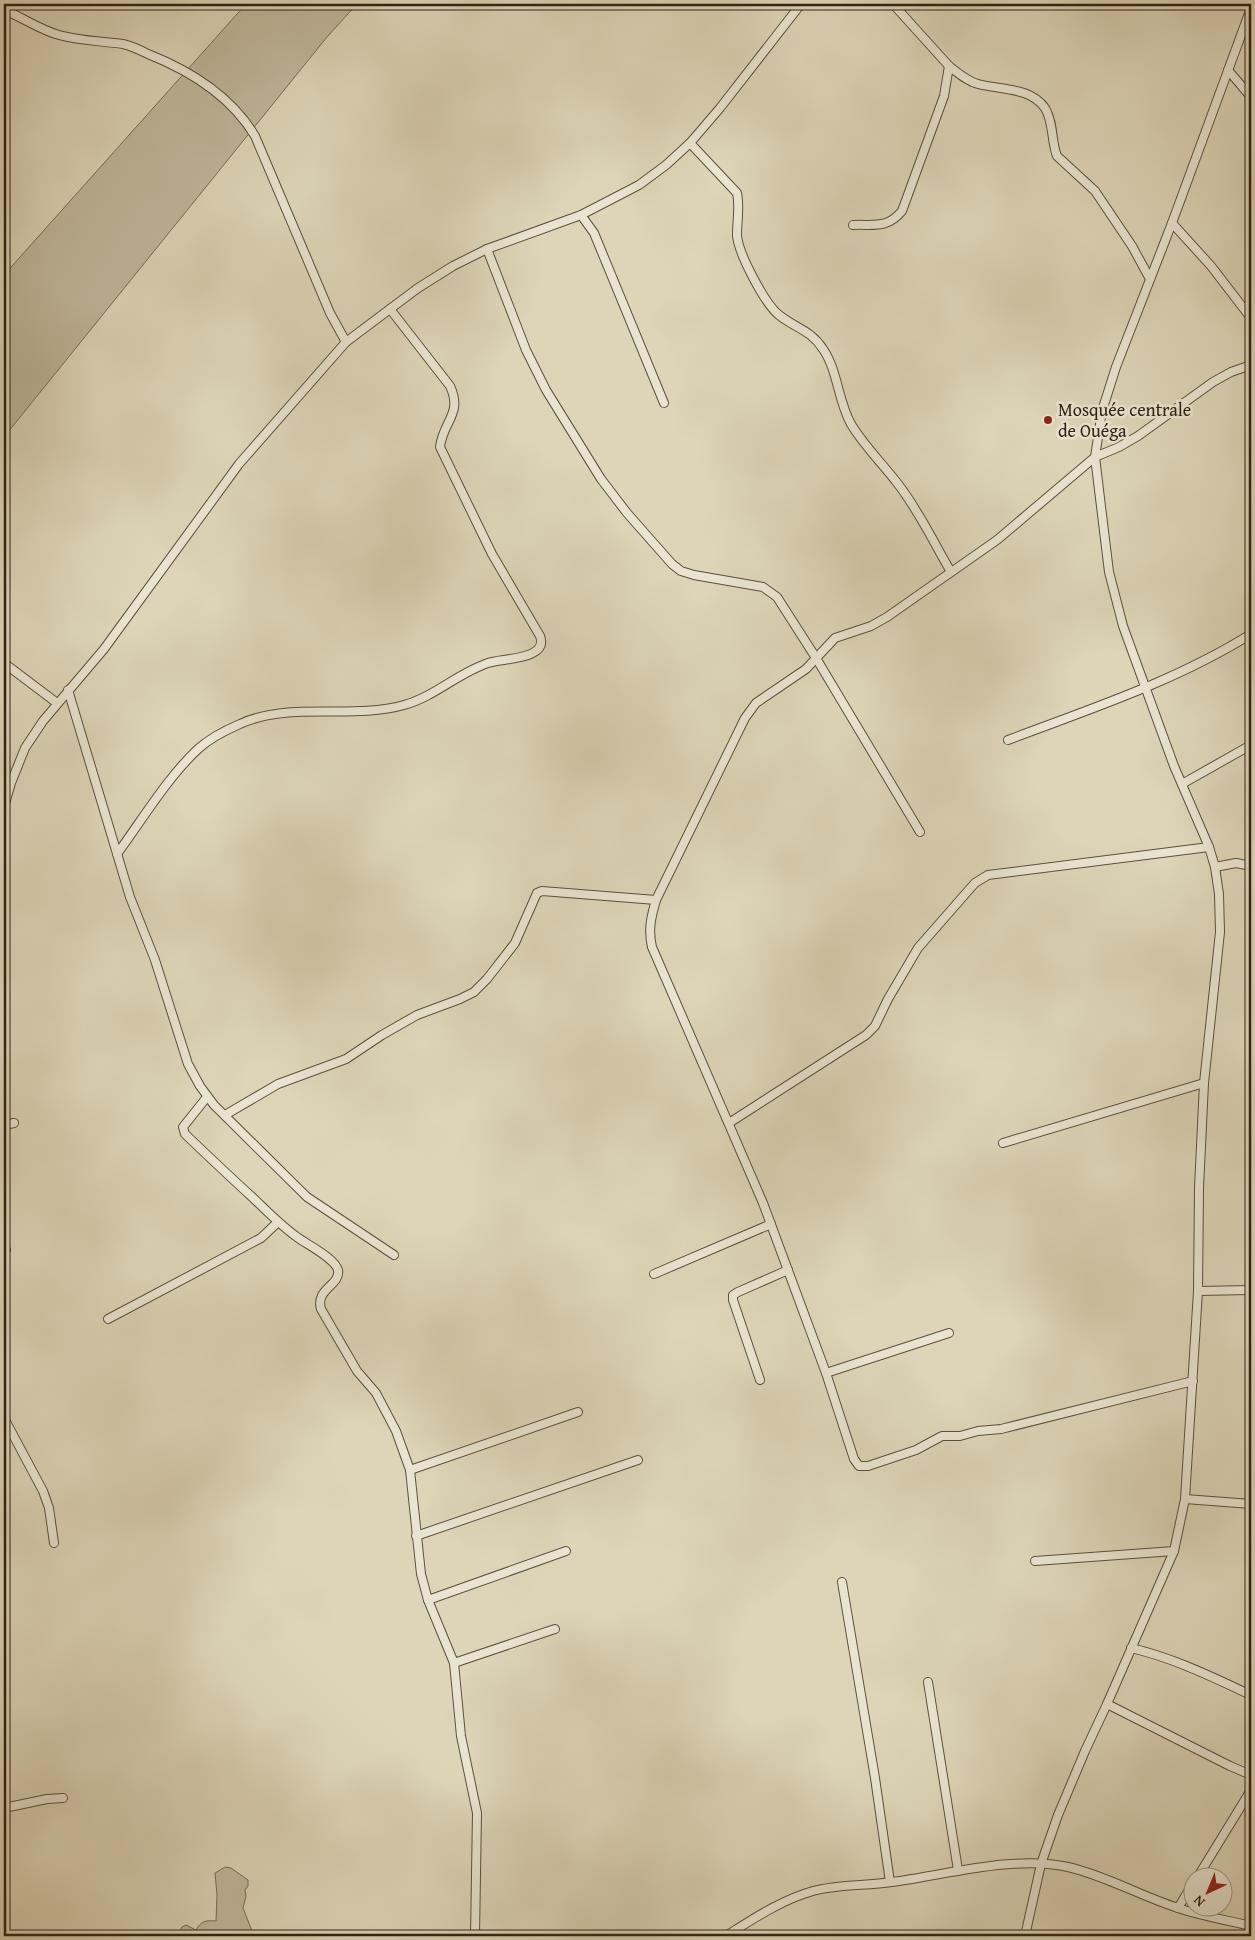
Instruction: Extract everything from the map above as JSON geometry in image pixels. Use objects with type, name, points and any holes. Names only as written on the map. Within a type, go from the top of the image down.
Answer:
[{"type":"street","points":[[4,807],[25,748],[57,703],[104,649],[239,464],[346,342],[453,266],[487,249],[581,215],[639,185],[666,165],[690,143],[720,108],[801,4]]},
{"type":"street","points":[[893,4],[949,66],[970,81],[1007,88],[1028,94],[1037,99],[1045,108],[1050,119],[1057,156],[1095,191],[1132,246],[1150,278]]},
{"type":"street","points":[[1025,1936],[1041,1864],[1070,1788],[1174,1551],[1185,1499],[1198,1291],[1199,1188],[1204,1083],[1220,932],[1219,894],[1215,867],[1209,847],[1182,784],[1123,626],[1109,572],[1095,457],[1102,411],[1116,367],[1172,223],[1251,8]]},
{"type":"street","points":[[4,10],[56,34],[72,39],[126,45],[165,60],[203,81],[232,105],[245,120],[255,136],[330,313],[346,342]]},
{"type":"street","points":[[853,225],[889,223],[902,211],[944,96],[949,66]]},
{"type":"street","points":[[1228,70],[1251,97]]},
{"type":"street","points":[[690,143],[737,193],[737,236],[740,252],[771,307],[778,314],[806,330],[816,339],[825,352],[850,422],[862,442],[898,483],[911,502],[951,572]]},
{"type":"street","points":[[581,215],[594,233],[664,402]]},
{"type":"street","points":[[1172,223],[1211,266],[1251,318]]},
{"type":"street","points":[[487,249],[537,375],[601,480],[627,513],[672,564],[681,571],[763,588],[776,597],[816,658],[920,832]]},
{"type":"street","points":[[117,854],[177,772],[199,748],[241,723],[278,713],[384,709],[405,705],[426,697],[474,668],[490,662],[530,655],[540,648],[542,642],[540,636],[492,554],[440,447],[456,407],[452,392],[390,309]]},
{"type":"street","points":[[1193,1381],[1001,1429],[978,1431],[960,1436],[942,1436],[916,1450],[868,1466],[859,1466],[854,1459],[826,1373],[771,1224],[652,947],[649,934],[650,919],[656,900],[744,718],[756,703],[806,669],[834,638],[871,626],[997,540],[1095,457],[1119,447],[1138,436],[1213,382],[1231,372],[1251,365]]},
{"type":"street","points":[[1008,740],[1146,688],[1227,649],[1251,634]]},
{"type":"street","points":[[4,663],[57,703]]},
{"type":"street","points":[[68,690],[130,897],[155,960],[188,1064],[207,1097],[307,1197],[394,1255]]},
{"type":"street","points":[[1182,784],[1251,745]]},
{"type":"street","points":[[729,1123],[866,1035],[875,1026],[888,999],[918,948],[975,883],[988,875],[1209,847]]},
{"type":"street","points":[[1215,867],[1236,863],[1251,866]]},
{"type":"street","points":[[225,1115],[278,1084],[346,1059],[417,1015],[474,992],[515,943],[537,893],[542,891],[656,900]]},
{"type":"street","points":[[1003,1143],[1204,1083]]},
{"type":"street","points":[[207,1097],[183,1127],[185,1134],[278,1222],[333,1261],[338,1269],[337,1278],[321,1296],[319,1303],[321,1309],[357,1370],[376,1393],[396,1431],[410,1470],[418,1562],[428,1600],[454,1663],[461,1736],[477,1813],[475,1936]]},
{"type":"street","points":[[4,1125],[14,1123]]},
{"type":"street","points":[[108,1319],[261,1238],[278,1222]]},
{"type":"street","points":[[654,1274],[771,1224]]},
{"type":"street","points":[[760,1380],[733,1300],[734,1295],[788,1270]]},
{"type":"street","points":[[1198,1291],[1251,1290]]},
{"type":"street","points":[[826,1373],[949,1334]]},
{"type":"street","points":[[410,1470],[578,1412]]},
{"type":"street","points":[[4,1418],[43,1491],[49,1508],[54,1543]]},
{"type":"street","points":[[416,1536],[638,1460]]},
{"type":"street","points":[[1185,1499],[1251,1504]]},
{"type":"street","points":[[428,1600],[566,1551]]},
{"type":"street","points":[[1035,1561],[1174,1551]]},
{"type":"street","points":[[842,1582],[875,1778],[890,1882]]},
{"type":"street","points":[[454,1663],[556,1629]]},
{"type":"street","points":[[1131,1648],[1156,1654],[1183,1664],[1251,1695]]},
{"type":"street","points":[[928,1682],[958,1870]]},
{"type":"street","points":[[1107,1704],[1251,1775]]},
{"type":"street","points":[[1203,1868],[1251,1790]]},
{"type":"street","points":[[4,1808],[46,1799],[63,1798]]},
{"type":"street","points":[[726,1936],[777,1905],[812,1891],[854,1884],[890,1882],[958,1870],[1041,1864],[1066,1867],[1105,1878],[1178,1908],[1251,1926]]},
{"type":"street","points":[[1178,1908],[1182,1901]]},
{"type":"shaded area","points":[[246,4],[357,4],[327,37],[4,437],[4,275]]},
{"type":"shaded area","points":[[225,1867],[231,1868],[248,1880],[243,1908],[254,1936],[168,1936],[180,1931],[186,1925],[196,1930],[204,1922],[216,1921],[217,1895],[215,1873]]},
{"type":"place","name":"Mosquée centrale de Ouéga","points":[[1048,420]]}]
